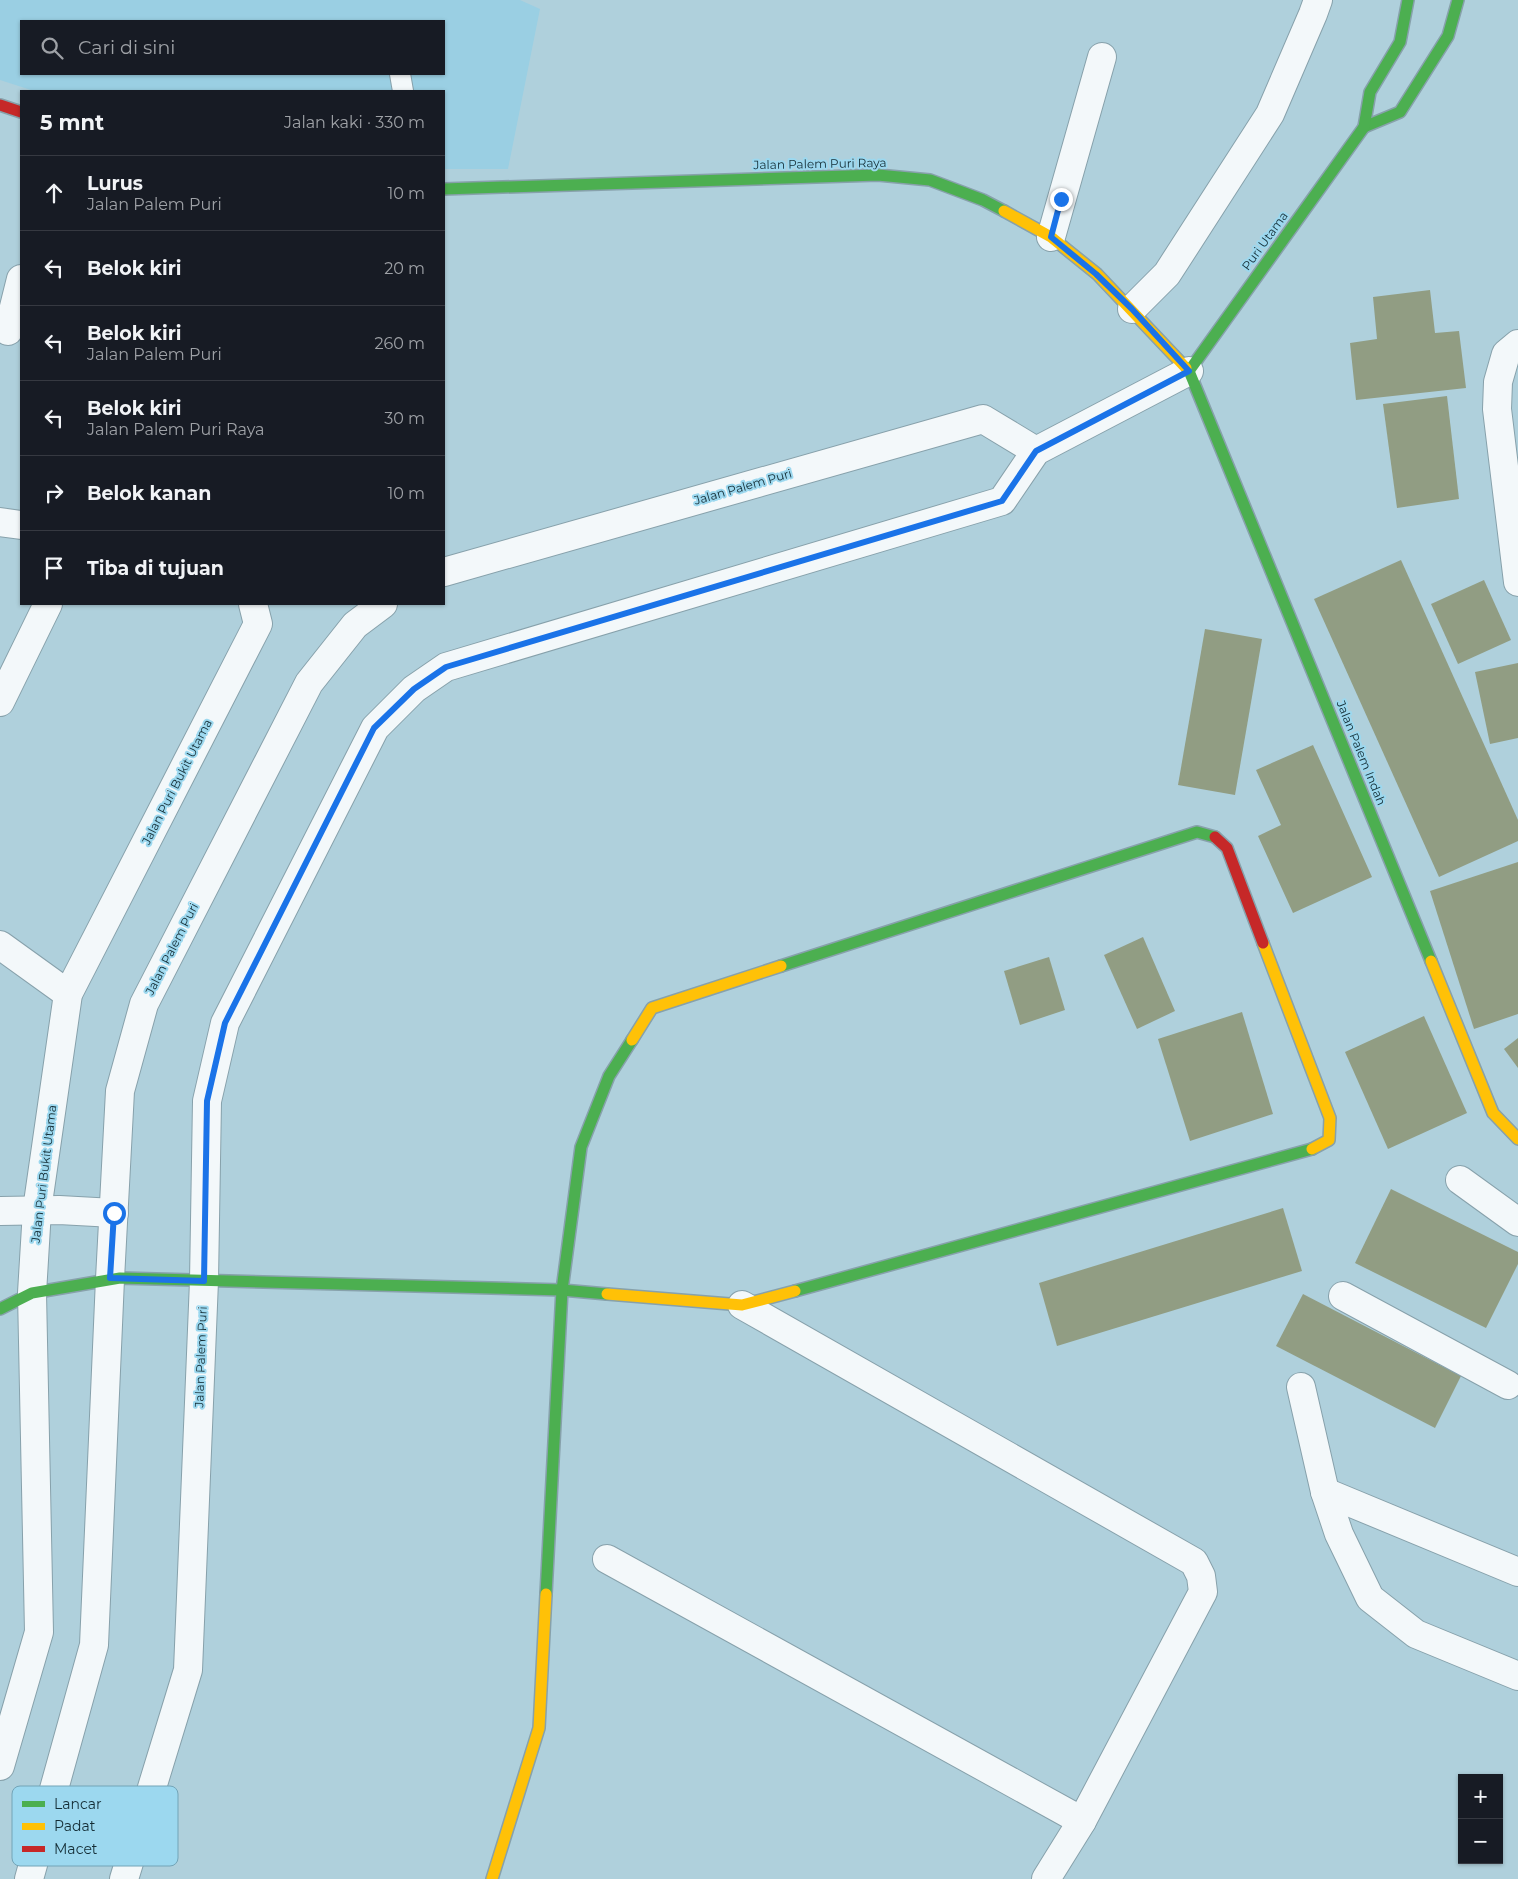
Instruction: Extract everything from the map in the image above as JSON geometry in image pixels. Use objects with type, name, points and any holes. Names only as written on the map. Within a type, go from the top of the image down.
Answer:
[{"type":"street","points":[[1132,309],[1167,274],[1270,114],[1314,14],[1318,0]]},
{"type":"street","name":"Puri Utama","points":[[1189,371],[1364,127],[1370,92],[1400,42],[1408,0]]},
{"type":"street","points":[[1364,127],[1400,112],[1448,36],[1458,0]]},
{"type":"street","points":[[1051,237],[1102,57]]},
{"type":"street","points":[[0,105],[20,112]]},
{"type":"street","name":"Jalan Palem Puri Raya","points":[[445,189],[878,175],[930,180],[983,200],[1051,237],[1096,274],[1132,309],[1189,371]]},
{"type":"street","points":[[8,331],[20,283]]},
{"type":"street","points":[[1518,344],[1506,354],[1498,382],[1497,408],[1518,582]]},
{"type":"street","name":"Jalan Palem Puri","points":[[152,1786],[188,1670],[199,1281],[207,1101],[225,1023],[374,728],[414,689],[446,667],[1002,501],[1036,451],[1189,371]]},
{"type":"street","name":"Jalan Palem Indah","points":[[1189,371],[1494,1113],[1518,1139]]},
{"type":"street","name":"Jalan Palem Puri","points":[[445,572],[983,419],[1036,451]]},
{"type":"street","points":[[0,522],[20,524]]},
{"type":"street","points":[[0,702],[48,605]]},
{"type":"street","name":"Jalan Palem Puri","points":[[55,1786],[94,1645],[115,1278],[114,1213],[120,1091],[144,1004],[309,683],[355,625],[382,605]]},
{"type":"street","name":"Jalan Puri Bukit Utama","points":[[0,1766],[39,1632],[32,1293],[37,1210],[68,994],[256,614]]},
{"type":"street","points":[[0,1309],[32,1293],[115,1278],[562,1290],[742,1305],[1313,1149],[1328,1140],[1330,1118],[1227,848],[1216,837],[1197,832],[652,1008],[609,1076],[581,1147],[562,1290],[540,1728],[492,1879]]},
{"type":"street","points":[[0,945],[68,994]]},
{"type":"street","points":[[1460,1180],[1518,1222]]},
{"type":"street","points":[[0,1211],[37,1210],[114,1213]]},
{"type":"street","points":[[1343,1296],[1515,1380]]},
{"type":"street","points":[[742,1305],[1194,1562],[1201,1576],[1203,1592],[1082,1821],[1046,1879]]},
{"type":"street","points":[[1302,1387],[1325,1492],[1339,1534],[1370,1598],[1416,1634],[1518,1676]]},
{"type":"street","points":[[1325,1492],[1518,1572]]},
{"type":"street","points":[[607,1559],[1082,1821]]},
{"type":"street","name":"Jalan Palem Puri","points":[[29,1879],[33,1866]]},
{"type":"street","name":"Jalan Palem Puri","points":[[124,1879],[128,1866]]},
{"type":"lane","points":[[400,75],[403,90]]},
{"type":"shaded area","points":[[0,0],[520,0],[540,9],[508,169],[445,169],[445,90],[31,90],[0,80]]},
{"type":"building","points":[[1430,290],[1435,333],[1459,331],[1466,388],[1356,400],[1350,343],[1377,339],[1373,297]]},
{"type":"building","points":[[1447,396],[1459,499],[1397,508],[1383,404]]},
{"type":"building","points":[[1401,560],[1518,820],[1518,841],[1439,877],[1314,599]]},
{"type":"building","points":[[1484,580],[1511,640],[1458,664],[1431,604]]},
{"type":"building","points":[[1205,629],[1262,639],[1235,795],[1178,785]]},
{"type":"building","points":[[1518,663],[1518,738],[1490,744],[1475,672]]},
{"type":"building","points":[[1313,745],[1372,877],[1293,913],[1258,836],[1281,825],[1256,770]]},
{"type":"building","points":[[1518,862],[1518,1014],[1474,1029],[1430,891]]},
{"type":"building","points":[[1143,937],[1175,1011],[1137,1029],[1104,955]]},
{"type":"building","points":[[1049,957],[1065,1010],[1020,1025],[1004,971]]},
{"type":"building","points":[[1242,1012],[1273,1114],[1190,1141],[1158,1039]]},
{"type":"building","points":[[1424,1016],[1467,1113],[1388,1149],[1345,1052]]},
{"type":"building","points":[[1518,1038],[1518,1068],[1504,1049]]},
{"type":"building","points":[[1391,1189],[1518,1252],[1518,1264],[1486,1328],[1355,1263]]},
{"type":"building","points":[[1283,1208],[1302,1271],[1057,1346],[1039,1283]]},
{"type":"building","points":[[1303,1294],[1461,1376],[1435,1428],[1276,1346]]},
{"type":"traffic: fast","points":[[1189,371],[1364,127],[1370,92],[1400,42],[1408,0]]},
{"type":"traffic: fast","points":[[1364,127],[1400,112],[1448,36],[1458,0]]},
{"type":"traffic: fast","points":[[445,189],[878,175],[930,180],[983,200],[1004,211]]},
{"type":"traffic: fast","points":[[1186,368],[1189,371],[1431,961]]},
{"type":"traffic: fast","points":[[781,966],[1197,832],[1215,837]]},
{"type":"traffic: fast","points":[[546,1594],[562,1290],[581,1147],[609,1076],[632,1040]]},
{"type":"traffic: fast","points":[[795,1291],[1312,1149]]},
{"type":"traffic: fast","points":[[0,1309],[32,1293],[120,1278],[562,1290],[607,1294]]},
{"type":"traffic: slow","points":[[1004,211],[1051,237],[1097,274],[1186,368]]},
{"type":"traffic: slow","points":[[1263,943],[1330,1118],[1329,1140],[1312,1149]]},
{"type":"traffic: slow","points":[[1431,961],[1493,1113],[1518,1139]]},
{"type":"traffic: slow","points":[[632,1040],[652,1008],[781,966]]},
{"type":"traffic: slow","points":[[607,1294],[742,1305],[795,1291]]},
{"type":"traffic: slow","points":[[492,1879],[539,1728],[546,1594]]},
{"type":"traffic: jam","points":[[0,105],[20,112]]},
{"type":"traffic: jam","points":[[1215,837],[1227,848],[1263,943]]},
{"type":"route","points":[[114,1213],[110,1278],[204,1281],[207,1101],[225,1023],[374,728],[414,689],[446,667],[1002,501],[1036,451],[1189,371],[1132,309],[1096,274],[1051,237],[1061,199]]}]
